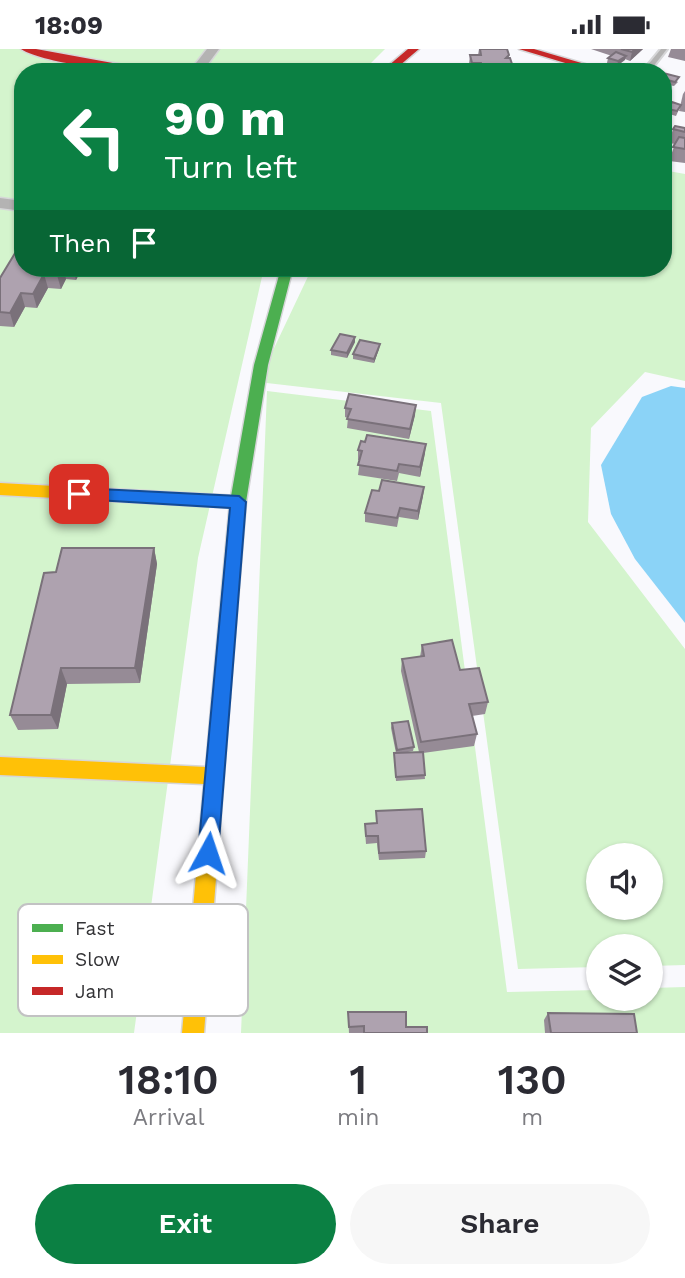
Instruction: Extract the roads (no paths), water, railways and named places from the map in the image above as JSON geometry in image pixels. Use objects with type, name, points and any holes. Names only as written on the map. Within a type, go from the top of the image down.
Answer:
[{"type":"main road","points":[[26,49],[97,63]]},
{"type":"main road","points":[[397,63],[414,49]]},
{"type":"main road","points":[[524,49],[575,63]]},
{"type":"main road","points":[[204,904],[239,502],[261,365],[285,277]]},
{"type":"main road","points":[[0,489],[239,502]]},
{"type":"main road","points":[[0,766],[215,776]]},
{"type":"street","points":[[202,63],[213,49]]},
{"type":"lane","points":[[652,63],[664,49]]},
{"type":"water","points":[[671,386],[685,388],[685,623],[635,559],[611,514],[601,465],[642,397]]}]
